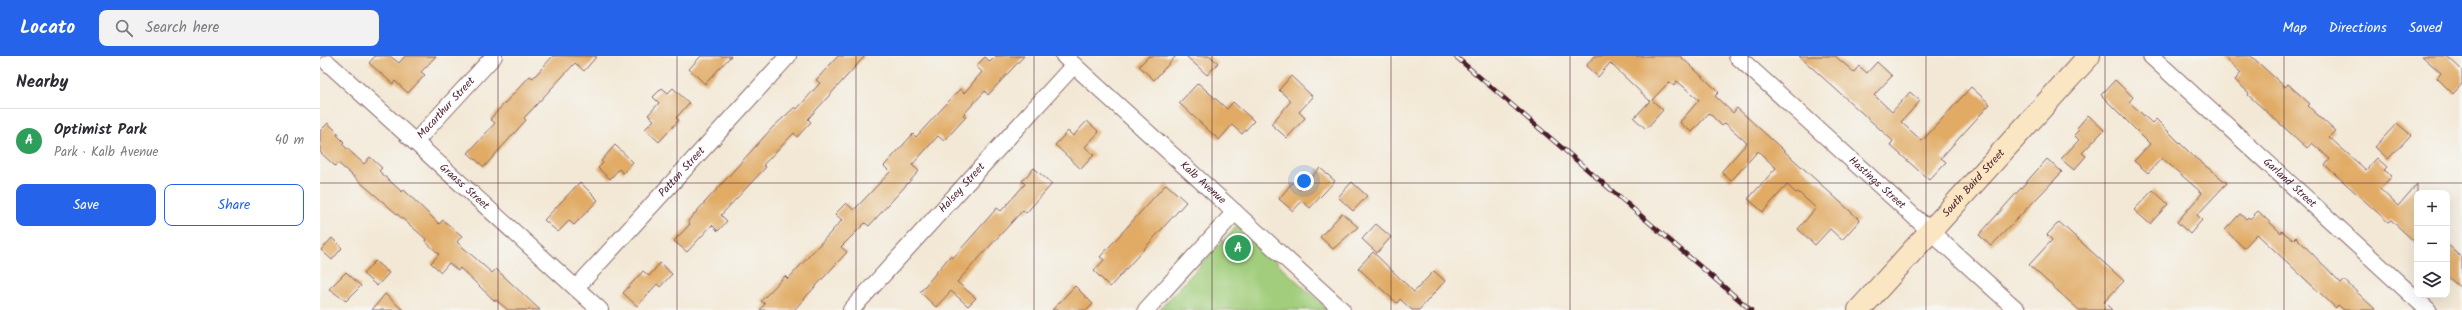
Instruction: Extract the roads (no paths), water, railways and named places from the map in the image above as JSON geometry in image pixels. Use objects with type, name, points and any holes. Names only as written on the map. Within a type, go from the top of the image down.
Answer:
[{"type":"street","name":"Macarthur Street","points":[[415,142],[494,56]]},
{"type":"street","name":"Patton Street","points":[[576,288],[788,56]]},
{"type":"street","name":"Hastings Street","points":[[1738,56],[2017,310]]},
{"type":"street","name":"South Baird Street","points":[[1859,310],[2089,56]]},
{"type":"street","name":"Garland Street","points":[[2151,56],[2428,310]]},
{"type":"street","name":"Kalb Avenue","points":[[1069,61],[1342,310]]},
{"type":"street","name":"Halsey Street","points":[[851,310],[1069,61]]},
{"type":"street","name":"Graass Street","points":[[328,63],[600,310]]},
{"type":"street","points":[[1146,310],[1235,212]]},
{"type":"railway","points":[[1455,56],[1751,310]]},
{"type":"place","name":"Optimist Park","points":[[1238,248]]}]
